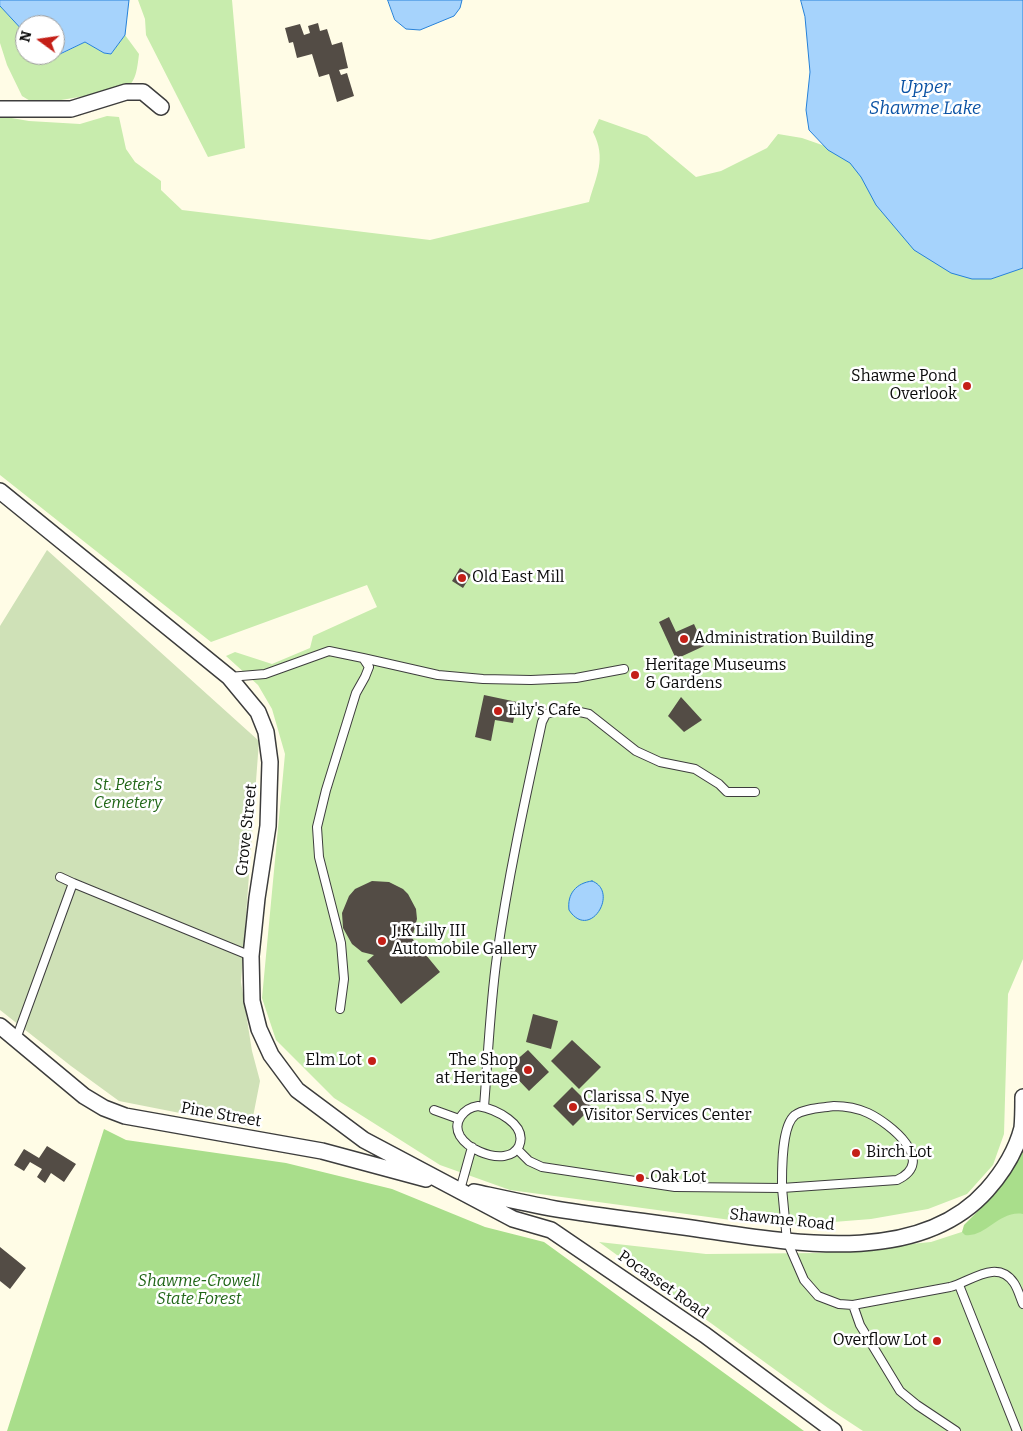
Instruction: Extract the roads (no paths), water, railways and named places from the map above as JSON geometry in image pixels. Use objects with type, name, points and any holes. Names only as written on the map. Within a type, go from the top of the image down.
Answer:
[{"type":"street","points":[[0,109],[71,109],[126,92],[142,92],[161,107]]},
{"type":"street","name":"Grove Street","points":[[0,491],[229,677],[258,712],[266,732],[270,762],[268,826],[257,898],[251,956],[252,1002],[259,1030],[270,1054],[297,1090],[364,1140],[460,1190]]},
{"type":"street","name":"Pine Street","points":[[0,1026],[84,1096],[104,1108],[125,1116],[322,1151],[460,1190]]},
{"type":"street","name":"Shawme Road","points":[[460,1190],[556,1209],[786,1241],[846,1244],[883,1240],[934,1228],[954,1218],[977,1202],[996,1180],[1012,1156],[1022,1127],[1023,1098]]},
{"type":"street","name":"Pocasset Road","points":[[460,1190],[513,1219],[552,1230],[705,1335],[834,1431]]},
{"type":"lane","points":[[229,677],[265,674],[329,651],[438,675],[483,678],[531,680],[576,678],[624,669]]},
{"type":"lane","points":[[340,1009],[344,979],[341,943],[319,857],[317,827],[326,790],[356,693],[369,667],[363,658]]},
{"type":"lane","points":[[484,1107],[497,958],[517,832],[542,722],[546,714],[566,709],[589,714],[636,751],[660,762],[695,769],[719,784],[727,792],[755,792]]},
{"type":"lane","points":[[60,876],[251,956]]},
{"type":"lane","points":[[16,1039],[73,883]]},
{"type":"lane","points":[[478,1106],[484,1107],[506,1118],[519,1130],[521,1140],[517,1149],[510,1155],[488,1154],[472,1147],[460,1136],[458,1128],[459,1119],[466,1109],[478,1106]]},
{"type":"lane","points":[[517,1149],[529,1161],[542,1167],[675,1186],[782,1188],[897,1180],[903,1177],[912,1165],[910,1149],[907,1143],[887,1125],[859,1109],[834,1106],[805,1111],[795,1115],[786,1131],[782,1188],[786,1241],[804,1280],[818,1296],[839,1304],[853,1305],[959,1285],[987,1272],[997,1271],[1003,1273],[1014,1283],[1023,1304]]},
{"type":"lane","points":[[434,1110],[459,1119]]},
{"type":"lane","points":[[460,1190],[472,1147]]},
{"type":"lane","points":[[959,1285],[1017,1431]]},
{"type":"lane","points":[[853,1305],[860,1325],[900,1391],[917,1405],[956,1431]]},
{"type":"water","points":[[0,0],[129,0],[125,35],[111,54],[104,53],[85,42],[65,52],[65,15],[15,15],[15,22],[0,6]]},
{"type":"water","points":[[388,0],[462,0],[460,8],[454,16],[420,30],[406,29],[395,20]]},
{"type":"water","name":"Upper Shawme Lake","points":[[801,0],[1023,0],[1023,268],[991,279],[972,279],[951,273],[914,250],[876,205],[861,177],[850,163],[828,150],[809,130],[806,110],[810,72],[805,17]]},
{"type":"water","points":[[592,881],[600,886],[603,894],[603,903],[593,918],[585,920],[577,918],[569,910],[571,894],[581,884]]},
{"type":"place","name":"Shawme Pond Overlook","points":[[967,386]]},
{"type":"place","name":"Old East Mill","points":[[462,578]]},
{"type":"place","name":"Administration Building","points":[[684,639]]},
{"type":"place","name":"Heritage Museums & Gardens","points":[[635,675]]},
{"type":"place","name":"Lily's Cafe","points":[[498,711]]},
{"type":"place","name":"J.K Lilly III Automobile Gallery","points":[[382,941]]},
{"type":"place","name":"Elm Lot","points":[[372,1061]]},
{"type":"place","name":"The Shop at Heritage","points":[[528,1070]]},
{"type":"place","name":"Clarissa S. Nye Visitor Services Center","points":[[573,1107]]},
{"type":"place","name":"Birch Lot","points":[[856,1153]]},
{"type":"place","name":"Oak Lot","points":[[640,1178]]},
{"type":"place","name":"Overflow Lot","points":[[937,1341]]},
{"type":"park label","name":"St. Peter's Cemetery","points":[[128,795]]},
{"type":"park label","name":"Shawme-Crowell State Forest","points":[[199,1291]]}]
